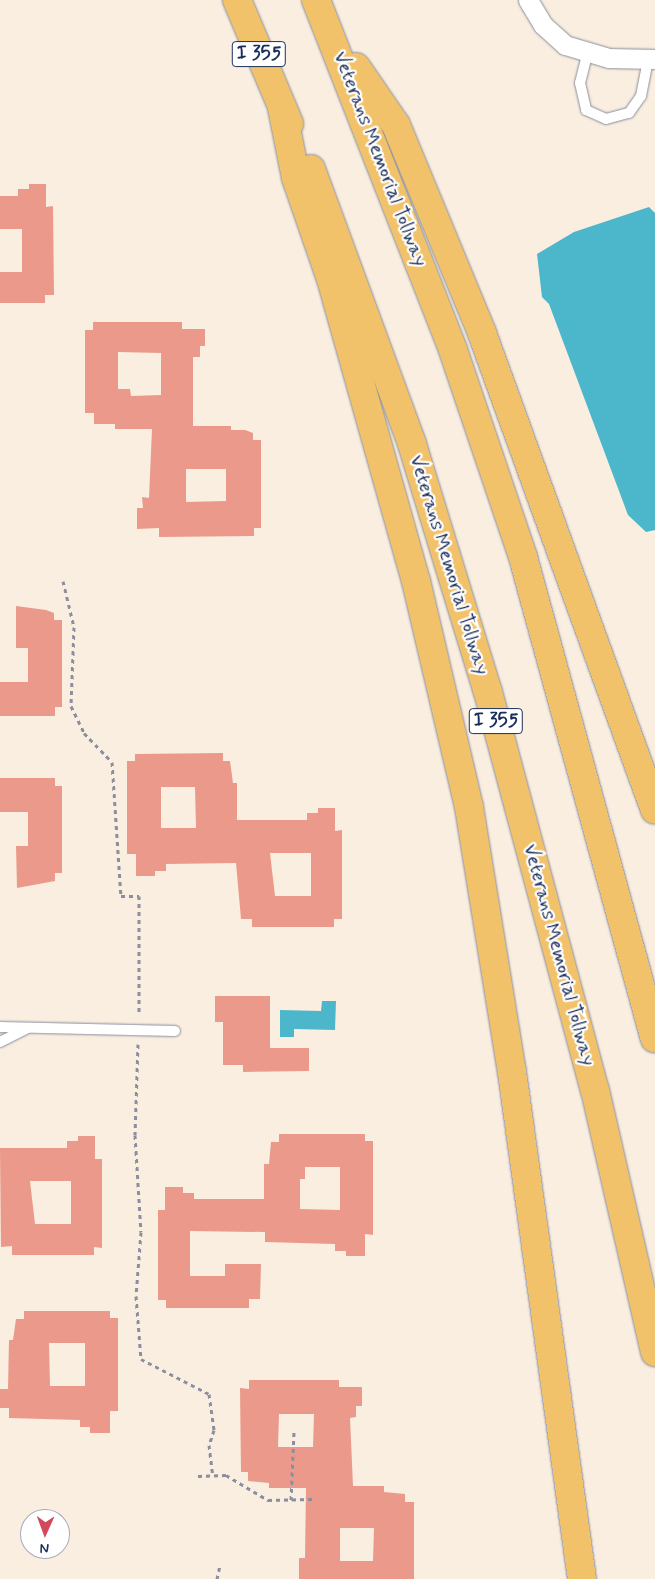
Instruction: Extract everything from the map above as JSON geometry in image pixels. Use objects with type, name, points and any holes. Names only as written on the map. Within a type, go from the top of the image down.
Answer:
[{"type":"highway","name":"Veterans Memorial Tollway","points":[[237,0],[352,271],[412,444],[488,692],[595,1090],[655,1352]]},
{"type":"highway","name":"Veterans Memorial Tollway","points":[[316,0],[330,30],[453,350],[523,557],[655,1038]]},
{"type":"highway","points":[[330,30],[396,125],[482,333],[655,810]]},
{"type":"highway","points":[[282,108],[296,178],[331,279],[416,581],[469,807],[512,1072],[582,1579]]},
{"type":"street","points":[[528,0],[543,25],[565,45],[588,51],[651,60]]},
{"type":"lane","points":[[588,51],[580,83],[586,110],[606,119],[629,113],[641,96],[651,60]]},
{"type":"lane","points":[[0,1027],[175,1031]]},
{"type":"lane","points":[[0,1042],[30,1027]]},
{"type":"path","points":[[62,580],[74,627],[71,706],[84,733],[112,762],[121,896],[139,896],[135,1135],[141,1232],[136,1296],[141,1359],[208,1394],[214,1430],[209,1446],[212,1476]]},
{"type":"path","points":[[291,1500],[294,1431]]},
{"type":"path","points":[[198,1476],[226,1476],[268,1500],[312,1500]]},
{"type":"path","points":[[217,1579],[220,1565]]},
{"type":"water","points":[[649,207],[655,213],[655,530],[646,532],[628,515],[549,304],[542,297],[537,254],[574,232]]},
{"type":"water","points":[[322,1001],[336,1001],[335,1030],[294,1029],[294,1037],[280,1037],[280,1010],[321,1011]]},
{"type":"building","points":[[29,184],[46,184],[46,207],[53,206],[54,295],[45,295],[45,303],[0,303],[0,272],[22,272],[22,229],[0,229],[0,196],[18,196],[18,189],[29,189]]},
{"type":"building","points":[[93,322],[182,322],[182,329],[205,329],[205,346],[200,346],[200,357],[193,357],[193,426],[231,426],[231,430],[245,430],[253,433],[253,440],[261,440],[261,528],[254,528],[254,536],[159,537],[159,528],[137,529],[137,508],[143,508],[142,497],[149,498],[152,429],[115,429],[115,424],[94,424],[94,413],[85,413],[85,330],[93,330]],"holes":[[[118,352],[161,353],[161,395],[131,396],[130,389],[118,389]],[[186,469],[226,469],[226,501],[186,502]]]},
{"type":"building","points":[[16,606],[46,610],[54,613],[54,620],[62,620],[62,707],[55,707],[55,716],[0,716],[0,682],[28,682],[28,648],[16,648]]},
{"type":"building","points":[[223,753],[223,761],[230,761],[233,783],[237,783],[237,820],[307,820],[307,813],[318,813],[318,808],[335,808],[335,831],[342,830],[342,919],[334,919],[334,927],[252,927],[252,919],[241,919],[236,863],[166,864],[166,871],[155,871],[155,876],[136,876],[136,854],[127,854],[127,761],[135,761],[135,754]],"holes":[[[161,787],[195,787],[196,828],[161,828]],[[270,853],[311,853],[311,896],[275,896]]]},
{"type":"building","points":[[0,778],[55,778],[55,786],[62,786],[62,873],[55,873],[55,881],[17,888],[16,846],[28,846],[28,812],[0,812]]},
{"type":"building","points":[[215,996],[270,996],[270,1048],[309,1048],[309,1071],[243,1072],[243,1065],[223,1065],[223,1022],[215,1022]]},
{"type":"building","points":[[279,1134],[365,1134],[365,1141],[373,1141],[373,1235],[365,1234],[365,1256],[346,1256],[346,1251],[335,1251],[335,1244],[265,1242],[265,1232],[190,1231],[190,1276],[225,1276],[225,1264],[261,1264],[260,1299],[249,1299],[249,1308],[166,1308],[166,1300],[158,1300],[158,1210],[165,1210],[165,1187],[183,1187],[183,1193],[194,1193],[194,1199],[264,1199],[264,1164],[269,1164],[271,1142],[279,1142]],"holes":[[[305,1167],[340,1167],[340,1210],[300,1209],[300,1179],[305,1179]]]},
{"type":"building","points":[[78,1136],[95,1136],[95,1159],[102,1159],[102,1248],[94,1247],[94,1255],[12,1255],[12,1246],[1,1247],[0,1148],[67,1148],[67,1141],[78,1141]],"holes":[[[30,1181],[71,1181],[71,1224],[35,1224]]]},
{"type":"building","points":[[24,1311],[110,1311],[110,1318],[118,1318],[118,1411],[110,1411],[110,1433],[90,1433],[90,1427],[80,1427],[80,1420],[9,1418],[9,1408],[0,1408],[0,1389],[8,1389],[9,1340],[13,1340],[16,1319],[24,1319]],"holes":[[[49,1343],[85,1343],[85,1386],[50,1386]]]},
{"type":"building","points":[[249,1380],[339,1380],[339,1387],[362,1387],[362,1406],[356,1406],[356,1417],[350,1418],[353,1486],[384,1486],[384,1492],[405,1494],[405,1502],[414,1502],[414,1579],[299,1579],[299,1558],[305,1558],[306,1488],[269,1488],[269,1483],[248,1481],[248,1472],[241,1472],[240,1388],[249,1389]],"holes":[[[279,1414],[314,1414],[313,1447],[278,1447]],[[340,1528],[374,1528],[373,1561],[340,1561]]]}]
